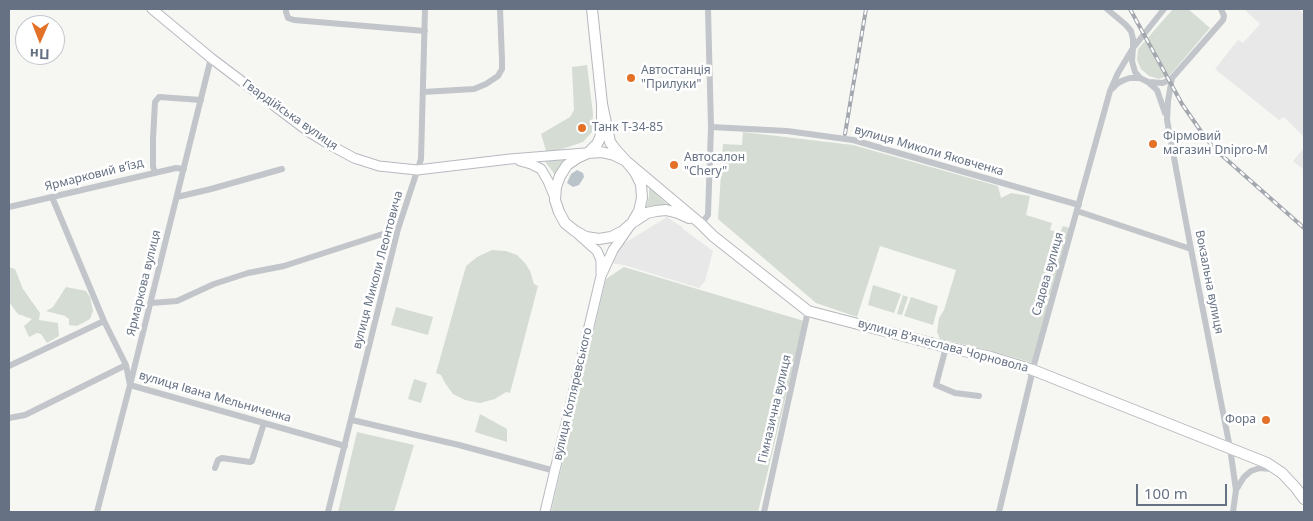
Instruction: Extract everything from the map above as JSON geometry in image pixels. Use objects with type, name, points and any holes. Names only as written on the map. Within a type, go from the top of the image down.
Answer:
[{"type":"main road","name":"Гвардійська вулиця","points":[[152,9],[210,58],[310,132],[354,158],[379,166],[417,170],[510,159],[588,153]]},
{"type":"main road","points":[[592,9],[602,104],[610,142],[635,172],[641,184],[642,198],[639,211],[613,250],[601,276]]},
{"type":"main road","points":[[588,153],[600,138],[602,104]]},
{"type":"main road","points":[[555,200],[556,187],[567,165],[588,153],[601,152],[614,155],[626,161],[701,224]]},
{"type":"main road","points":[[510,159],[531,164],[541,169],[548,181],[558,212],[565,223],[597,251],[600,260],[601,276]]},
{"type":"main road","points":[[575,231],[586,237],[611,237],[623,231],[646,213],[666,210],[678,213],[701,224]]},
{"type":"main road","name":"вулиця В'ячеслава Чорновола","points":[[701,224],[713,236],[808,311],[991,357],[1033,370],[1267,463],[1282,473],[1304,499]]},
{"type":"main road","name":"вулиця Котляревського","points":[[545,512],[601,276]]},
{"type":"street","points":[[286,9],[288,18],[294,20],[425,31]]},
{"type":"street","name":"вулиця Миколи Леонтовича","points":[[328,512],[398,229],[421,159],[425,9]]},
{"type":"street","points":[[423,92],[474,89],[498,76],[502,69],[500,9]]},
{"type":"street","points":[[701,224],[708,215],[711,127],[708,9]]},
{"type":"street","points":[[1106,9],[1131,31],[1133,39],[1132,61],[1135,72],[1157,90],[1167,120]]},
{"type":"street","points":[[1133,48],[1164,9]]},
{"type":"street","points":[[1148,82],[1164,82],[1172,78],[1223,20],[1224,16],[1221,9]]},
{"type":"street","name":"Садова вулиця","points":[[999,512],[1033,370],[1110,92],[1118,73],[1133,48]]},
{"type":"street","name":"Ярмаркова вулиця","points":[[97,512],[151,303],[210,58]]},
{"type":"street","points":[[1110,92],[1118,83],[1124,80],[1140,78]]},
{"type":"street","name":"Вокзальна вулиця","points":[[1172,78],[1167,120],[1230,448],[1236,490],[1233,512]]},
{"type":"street","points":[[155,172],[153,167],[153,139],[155,102],[159,97],[201,100]]},
{"type":"street","name":"вулиця Миколи Яковченка","points":[[711,127],[788,131],[853,140],[1078,208],[1191,249]]},
{"type":"street","name":"Ярмарковий вʼїзд","points":[[9,207],[155,172],[176,168],[184,169]]},
{"type":"street","points":[[177,196],[211,189],[282,169]]},
{"type":"street","name":"вулиця Івана Мельниченка","points":[[52,197],[104,320],[126,365],[130,385],[345,446]]},
{"type":"street","points":[[151,303],[177,301],[214,284],[248,273],[284,266],[398,229]]},
{"type":"street","name":"Гімназична вулиця","points":[[764,512],[808,311]]},
{"type":"street","points":[[9,366],[104,320]]},
{"type":"street","points":[[946,347],[936,385],[955,393],[979,396]]},
{"type":"street","points":[[9,418],[25,415],[126,365]]},
{"type":"street","points":[[352,420],[459,445],[555,471]]},
{"type":"street","points":[[215,468],[218,460],[222,458],[252,461],[264,423]]},
{"type":"street","points":[[1236,490],[1244,476],[1251,471],[1268,468],[1282,473]]},
{"type":"shaded area","points":[[1173,9],[1188,9],[1210,28],[1170,75],[1159,79],[1149,76],[1141,69],[1137,60],[1138,49]]},
{"type":"shaded area","points":[[1248,9],[1298,9],[1304,14],[1304,137],[1284,117],[1279,120],[1215,69],[1238,40],[1243,43],[1260,24],[1246,11]]},
{"type":"shaded area","points":[[587,65],[593,114],[592,132],[583,142],[547,154],[541,134],[570,117],[574,110],[572,67]]},
{"type":"shaded area","points":[[743,132],[853,145],[998,186],[1001,198],[1011,193],[1030,196],[1026,215],[1052,223],[1050,230],[1060,233],[1063,226],[1070,228],[1033,363],[940,339],[937,332],[939,318],[944,310],[956,270],[880,246],[857,317],[816,303],[718,219],[723,144],[742,145]]},
{"type":"shaded area","points":[[1304,148],[1304,170],[1293,161]]},
{"type":"shaded area","points":[[570,157],[556,179],[543,159]]},
{"type":"shaded area","points":[[577,170],[583,173],[584,177],[579,185],[573,187],[567,183],[571,174]]},
{"type":"shaded area","points":[[649,187],[671,208],[642,212],[647,205]]},
{"type":"shaded area","points":[[667,217],[713,251],[705,281],[699,288],[624,265],[611,263],[620,246]]},
{"type":"shaded area","points":[[492,250],[506,251],[517,255],[530,271],[534,284],[538,286],[510,393],[506,392],[495,399],[480,403],[465,400],[453,394],[441,375],[436,373],[466,266],[477,257]]},
{"type":"shaded area","points":[[9,267],[15,269],[23,289],[40,313],[39,320],[58,323],[59,336],[47,343],[41,334],[37,333],[29,337],[24,326],[32,319],[18,314],[9,302]]},
{"type":"shaded area","points":[[624,267],[804,321],[758,512],[551,512],[606,279]]},
{"type":"shaded area","points":[[873,285],[901,294],[894,313],[868,305]]},
{"type":"shaded area","points":[[66,287],[86,291],[90,297],[93,311],[90,319],[77,326],[69,325],[69,319],[65,316],[46,311],[53,307]]},
{"type":"shaded area","points":[[903,295],[908,297],[902,315],[897,314]]},
{"type":"shaded area","points":[[911,297],[938,306],[933,325],[904,316]]},
{"type":"shaded area","points":[[396,307],[433,317],[428,335],[391,325]]},
{"type":"shaded area","points":[[414,379],[427,383],[421,403],[408,399]]},
{"type":"shaded area","points":[[480,414],[507,429],[507,442],[475,432]]},
{"type":"shaded area","points":[[357,432],[414,445],[394,512],[338,512]]},
{"type":"railway","points":[[845,134],[866,9]]},
{"type":"railway","points":[[1130,9],[1182,104],[1207,140],[1304,228]]},
{"type":"place","name":"Автостанція \"Прилуки\"","points":[[631,78]]},
{"type":"place","name":"Танк Т-34-85","points":[[582,128]]},
{"type":"place","name":"Фірмовий магазин Dnipro-M","points":[[1153,144]]},
{"type":"place","name":"Автосалон \"Chery\"","points":[[674,165]]},
{"type":"place","name":"Фора","points":[[1266,420]]}]
